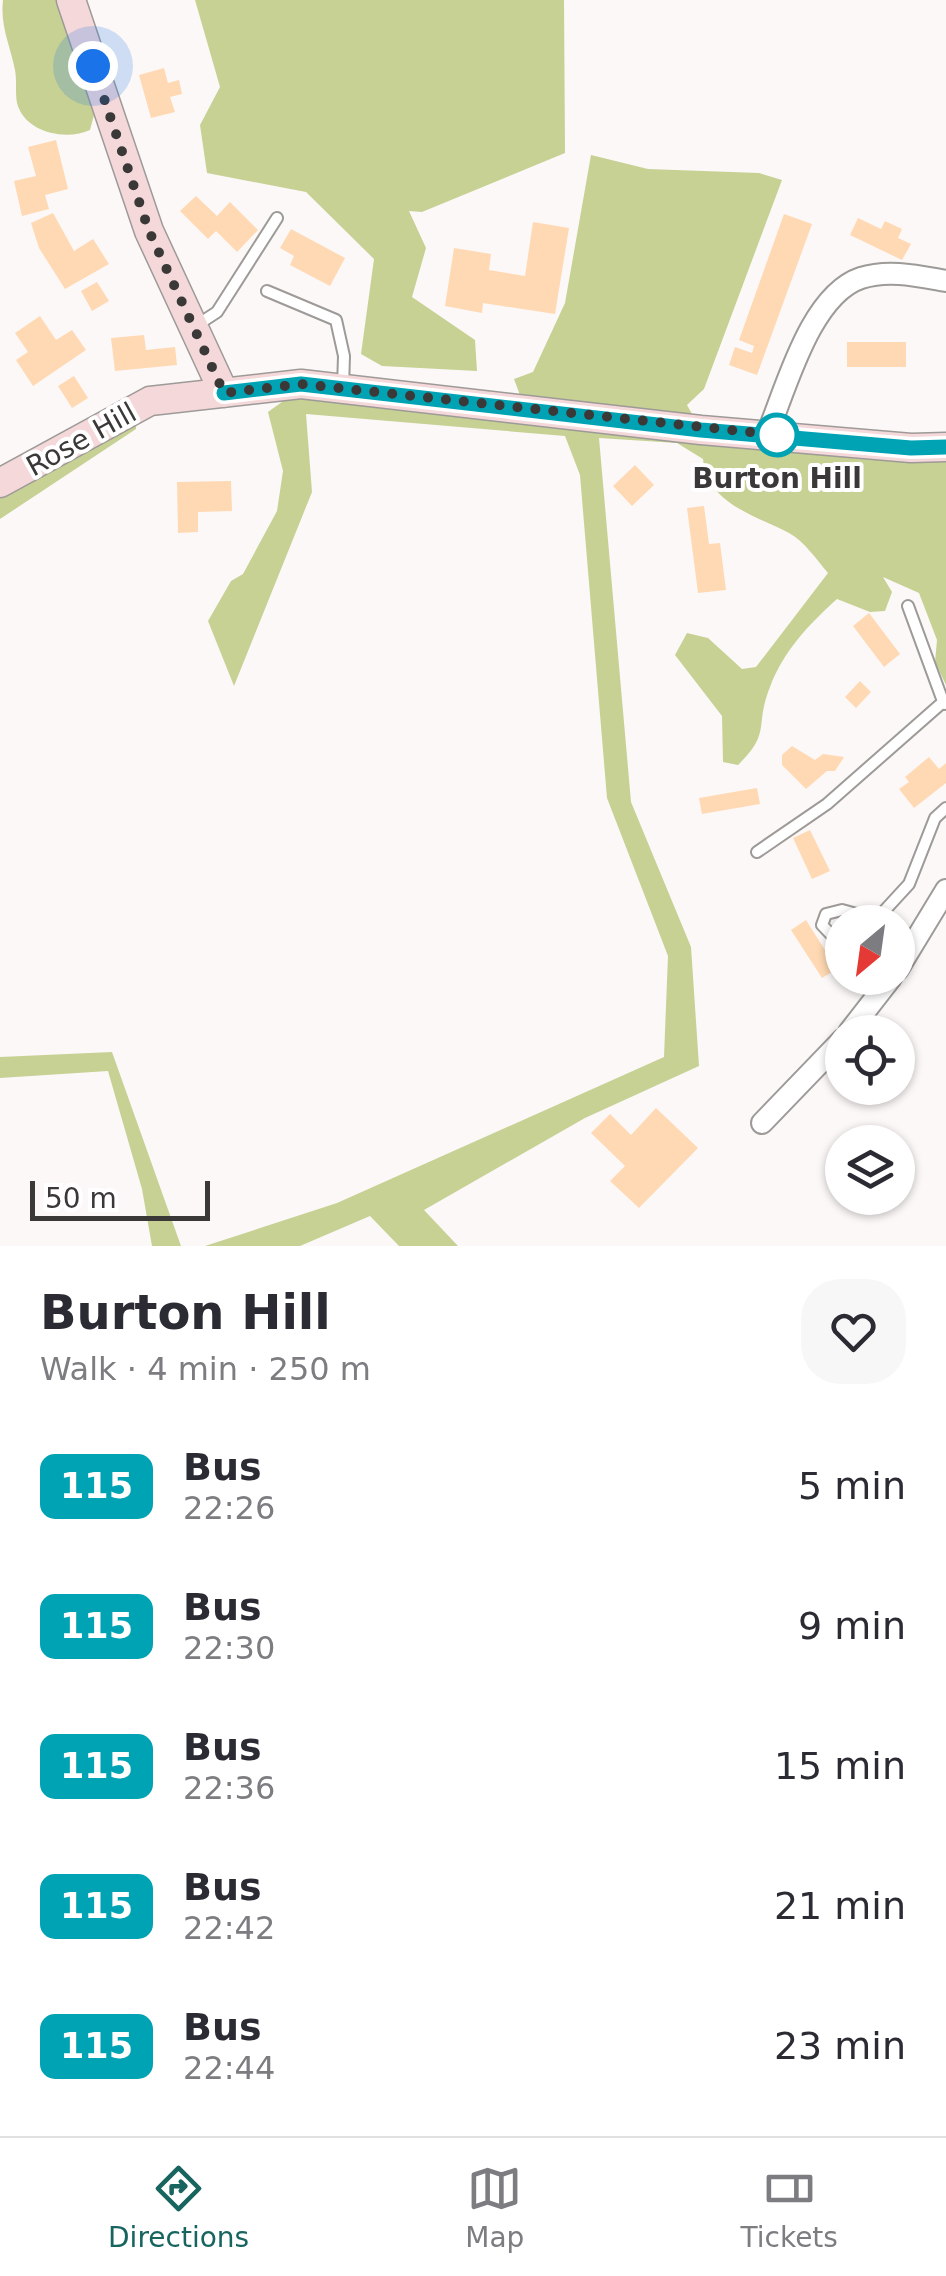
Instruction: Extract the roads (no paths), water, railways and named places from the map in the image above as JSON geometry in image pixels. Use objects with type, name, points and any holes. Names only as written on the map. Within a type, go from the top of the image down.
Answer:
[{"type":"street","points":[[71,0],[149,231],[224,393]]},
{"type":"street","points":[[767,434],[812,324],[838,292],[860,278],[897,272],[946,281]]},
{"type":"street","name":"Rose Hill","points":[[0,483],[150,401],[301,384],[767,434],[911,448],[946,447]]},
{"type":"street","points":[[915,941],[946,890]]},
{"type":"street","points":[[862,1015],[878,995]]},
{"type":"street","points":[[762,1123],[825,1058]]},
{"type":"lane","points":[[194,327],[217,312],[278,218]]},
{"type":"lane","points":[[267,291],[336,320],[344,356],[343,389]]},
{"type":"lane","points":[[757,852],[827,804],[944,704],[908,606]]},
{"type":"lane","points":[[890,905],[909,884],[935,818],[946,808]]},
{"type":"place","name":"Burton Hill","points":[[777,435]]}]
